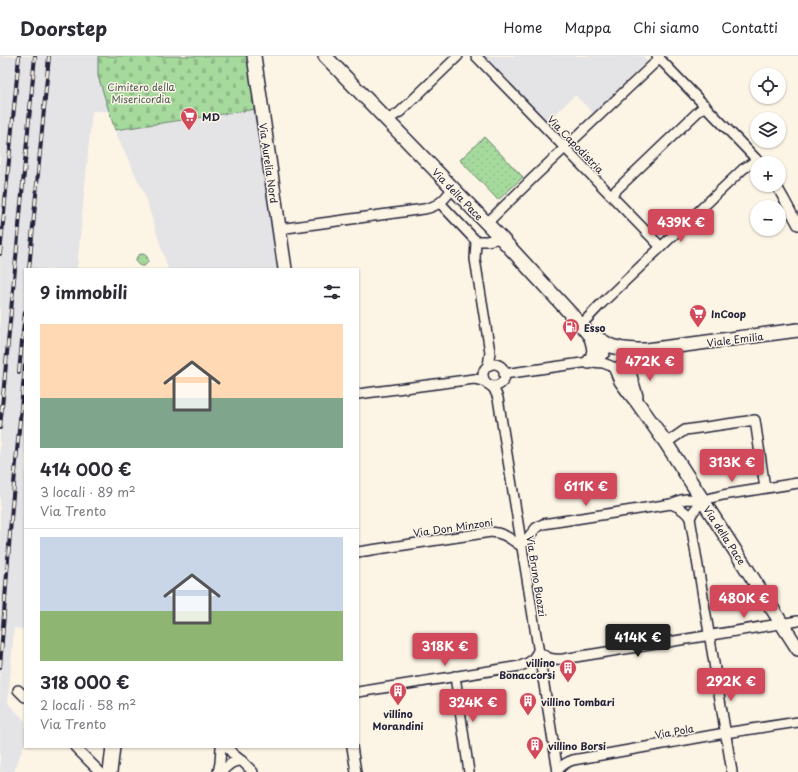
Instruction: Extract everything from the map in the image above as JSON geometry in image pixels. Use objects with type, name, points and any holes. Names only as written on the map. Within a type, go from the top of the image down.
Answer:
[{"type":"main road","name":"Via Aurelia Nord","points":[[254,56],[285,268]]},
{"type":"main road","name":"Via della Pace","points":[[325,56],[501,238],[587,332],[611,350],[627,350],[633,356],[634,359],[630,376],[638,402]]},
{"type":"main road","name":"Viale Emilia","points":[[611,350],[647,350],[798,330]]},
{"type":"main road","points":[[587,332],[594,347],[594,354],[589,362]]},
{"type":"main road","name":"Viale Emilia","points":[[632,367],[639,361],[653,358],[798,337]]},
{"type":"main road","name":"Via della Pace","points":[[611,350],[604,357],[638,402],[666,443],[798,649]]},
{"type":"main road","points":[[638,402],[638,375],[646,362],[653,358]]},
{"type":"main road","points":[[613,368],[626,372],[632,367]]},
{"type":"main road","points":[[110,772],[113,748]]},
{"type":"street","points":[[387,120],[400,112],[458,56]]},
{"type":"street","name":"Via Capodistria","points":[[476,56],[661,247]]},
{"type":"street","points":[[487,224],[658,57],[752,156]]},
{"type":"street","points":[[610,195],[705,105]]},
{"type":"street","points":[[587,332],[661,247],[743,169],[750,166]]},
{"type":"street","points":[[279,229],[424,209],[440,203],[453,188]]},
{"type":"street","points":[[780,192],[798,225]]},
{"type":"street","points":[[440,203],[476,241],[487,241],[501,238]]},
{"type":"street","points":[[476,241],[475,259],[490,352],[488,366],[483,373],[483,377],[488,384]]},
{"type":"street","points":[[504,374],[589,362],[600,358],[611,350]]},
{"type":"street","points":[[589,362],[603,363],[613,368]]},
{"type":"street","points":[[359,394],[474,379],[495,386],[499,385],[504,378],[504,371],[500,366],[494,364],[488,366]]},
{"type":"street","name":"Via Bruno Buozzi","points":[[488,384],[494,389],[498,398],[558,771]]},
{"type":"street","points":[[666,443],[685,430],[755,420],[765,488]]},
{"type":"street","points":[[522,546],[536,528],[543,524],[671,504],[687,499],[703,500],[723,495],[798,483]]},
{"type":"street","points":[[690,518],[703,500]]},
{"type":"street","points":[[671,504],[678,506],[690,518],[732,772]]},
{"type":"street","name":"Via Don Minzoni","points":[[359,552],[491,532],[500,533],[507,536],[522,546]]},
{"type":"street","points":[[359,692],[520,666],[531,661],[538,651],[555,660],[798,621]]},
{"type":"street","points":[[456,676],[469,772]]},
{"type":"street","points":[[18,690],[24,696]]},
{"type":"street","name":"Via Pola","points":[[558,771],[566,762],[573,760],[725,733],[798,722]]},
{"type":"street","points":[[76,748],[100,772]]},
{"type":"street","points":[[218,772],[221,748]]},
{"type":"street","points":[[228,748],[253,772]]},
{"type":"street","points":[[352,748],[356,772]]},
{"type":"street","points":[[221,772],[231,763],[242,761]]},
{"type":"shaded area","points":[[0,56],[98,56],[98,76],[109,111],[92,111],[77,268],[24,268],[24,629],[14,628],[8,703],[24,720],[24,745],[14,772],[0,772]]},
{"type":"shaded area","points":[[484,56],[643,56],[647,61],[593,113],[575,95],[547,122]]},
{"type":"shaded area","points":[[256,109],[278,268],[168,268],[144,193],[115,131]]},
{"type":"green space","name":"Cimitero della Misericordia","points":[[98,56],[248,56],[256,109],[115,130],[98,76]]},
{"type":"green space","points":[[484,137],[523,177],[498,200],[460,160]]},
{"type":"green space","points":[[140,254],[144,254],[148,260],[144,266],[140,266],[136,262],[136,258]]},
{"type":"railway","points":[[0,254],[19,56]]},
{"type":"railway","points":[[0,428],[35,56]]},
{"type":"railway","points":[[29,268],[49,56]]},
{"type":"railway","points":[[19,372],[24,322]]},
{"type":"railway","points":[[0,667],[12,506],[24,376]]},
{"type":"place","name":"MD","points":[[189,131]]},
{"type":"place","name":"InCoop","points":[[698,328]]},
{"type":"place","name":"Esso","points":[[571,342]]},
{"type":"place","name":"villino Bonaccorsi","points":[[568,683]]},
{"type":"place","name":"villino Morandini","points":[[398,706]]},
{"type":"place","name":"villino Tombari","points":[[528,716]]},
{"type":"place","name":"villino Borsi","points":[[535,760]]}]
